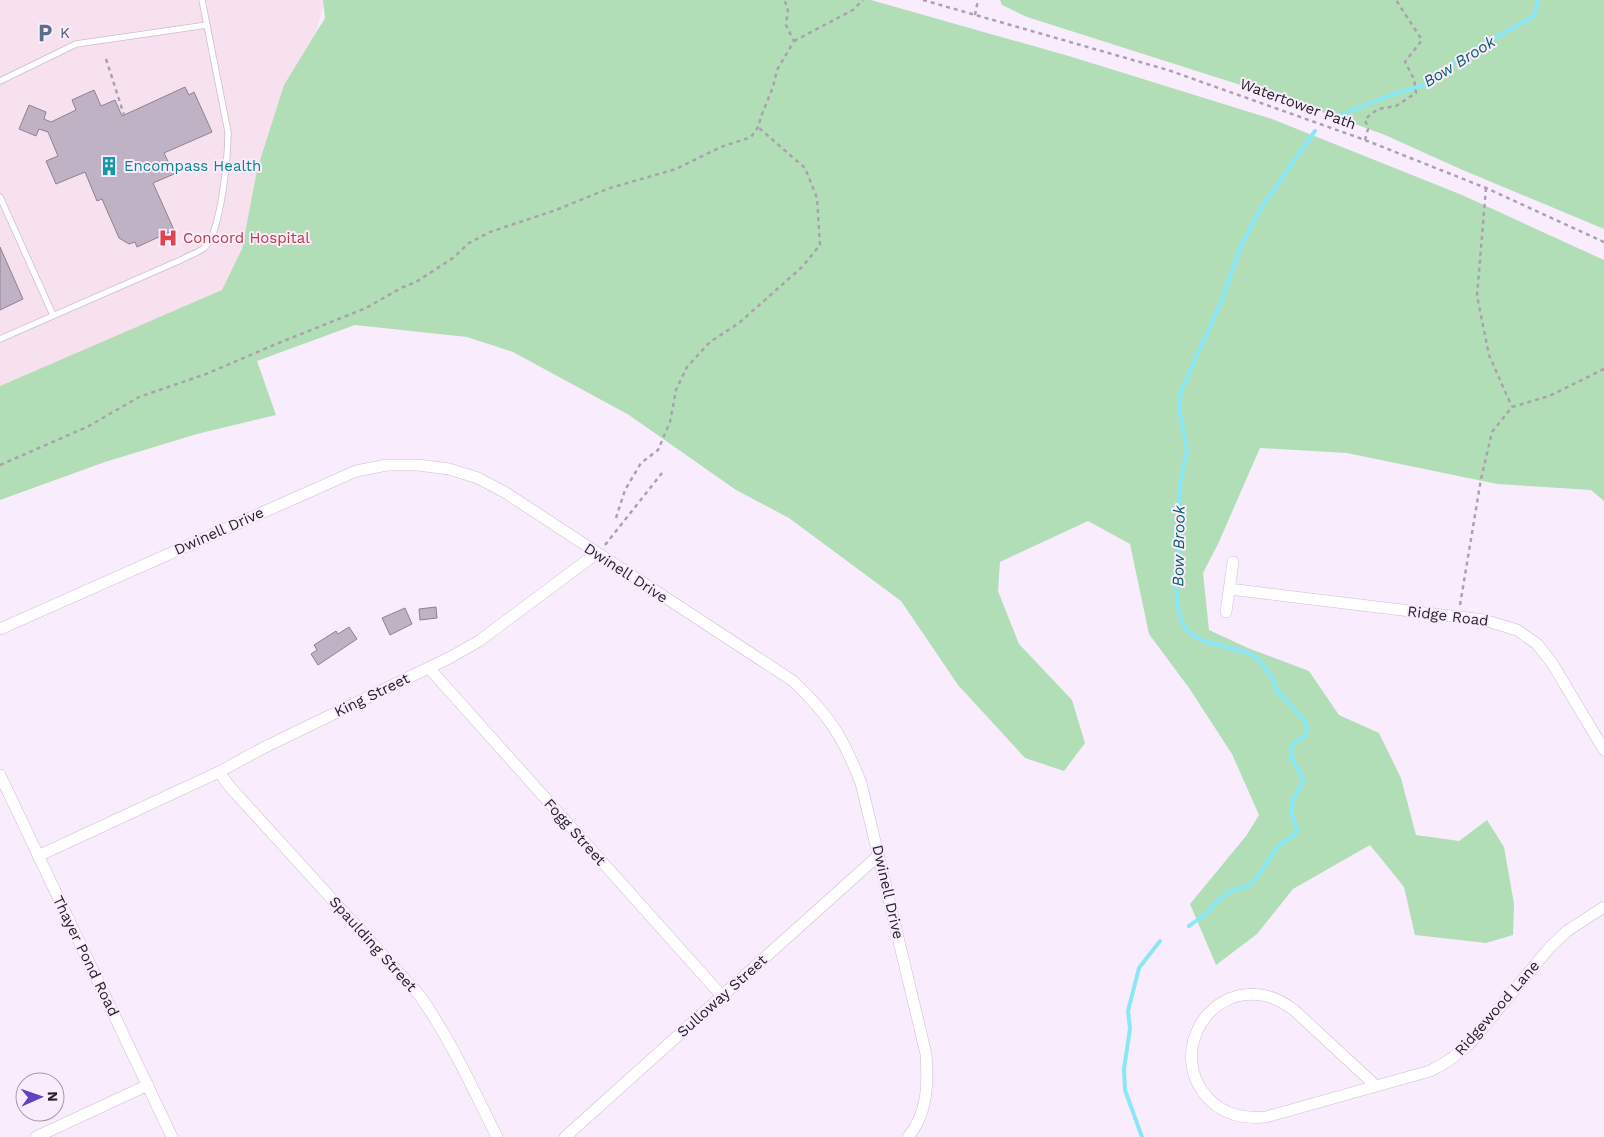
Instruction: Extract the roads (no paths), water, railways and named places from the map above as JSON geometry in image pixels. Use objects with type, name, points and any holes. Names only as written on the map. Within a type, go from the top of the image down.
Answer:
[{"type":"street","name":"Dwinell Drive","points":[[0,629],[356,471],[387,464],[449,469],[478,478],[506,492],[597,554],[793,681],[816,703],[835,727],[850,754],[861,783],[926,1054],[928,1084],[925,1099],[916,1128],[908,1137]]},
{"type":"street","name":"King Street","points":[[38,856],[219,772],[263,748],[429,668],[479,641],[597,554]]},
{"type":"street","points":[[1226,612],[1233,562]]},
{"type":"street","name":"Ridge Road","points":[[1229,590],[1484,620],[1517,630],[1537,644],[1552,663],[1604,750]]},
{"type":"street","name":"Fogg Street","points":[[429,668],[722,996]]},
{"type":"street","name":"Spaulding Street","points":[[219,772],[230,788],[420,996],[454,1049],[498,1137]]},
{"type":"street","name":"Thayer Pond Road","points":[[0,775],[172,1137]]},
{"type":"street","name":"Sulloway Street","points":[[565,1137],[879,855]]},
{"type":"street","name":"Ridgewood Lane","points":[[1376,1086],[1294,1010],[1268,996],[1253,994],[1238,996],[1224,1001],[1202,1021],[1195,1034],[1192,1048],[1192,1063],[1195,1078],[1211,1102],[1223,1111],[1237,1116],[1266,1117],[1430,1071],[1447,1063],[1472,1041],[1550,947],[1567,931],[1604,907]]},
{"type":"street","points":[[36,1137],[148,1086]]},
{"type":"lane","points":[[0,339],[53,314],[183,259],[204,248],[211,238],[222,192],[228,153],[228,132],[202,0]]},
{"type":"lane","points":[[0,81],[76,44],[207,25]]},
{"type":"lane","points":[[0,197],[53,314]]},
{"type":"waterway","name":"Bow Brook","points":[[1338,116],[1388,96],[1424,85],[1466,54],[1534,16],[1538,0]]},
{"type":"waterway","name":"Bow Brook","points":[[1189,926],[1208,912],[1224,895],[1249,885],[1279,845],[1295,835],[1297,830],[1292,815],[1292,805],[1303,779],[1292,759],[1291,752],[1292,746],[1296,741],[1303,738],[1307,728],[1305,721],[1278,692],[1272,677],[1257,658],[1249,653],[1201,640],[1191,634],[1183,624],[1178,608],[1175,580],[1180,540],[1179,490],[1187,448],[1179,409],[1181,391],[1221,302],[1240,248],[1261,208],[1315,131]]},
{"type":"waterway","name":"Bow Brook","points":[[1142,1137],[1125,1090],[1124,1069],[1130,1029],[1128,1011],[1139,968],[1160,941]]},
{"type":"place","name":"K","points":[[45,33]]},
{"type":"place","name":"Encompass Health","points":[[109,166]]},
{"type":"place","name":"Concord Hospital","points":[[168,238]]}]
